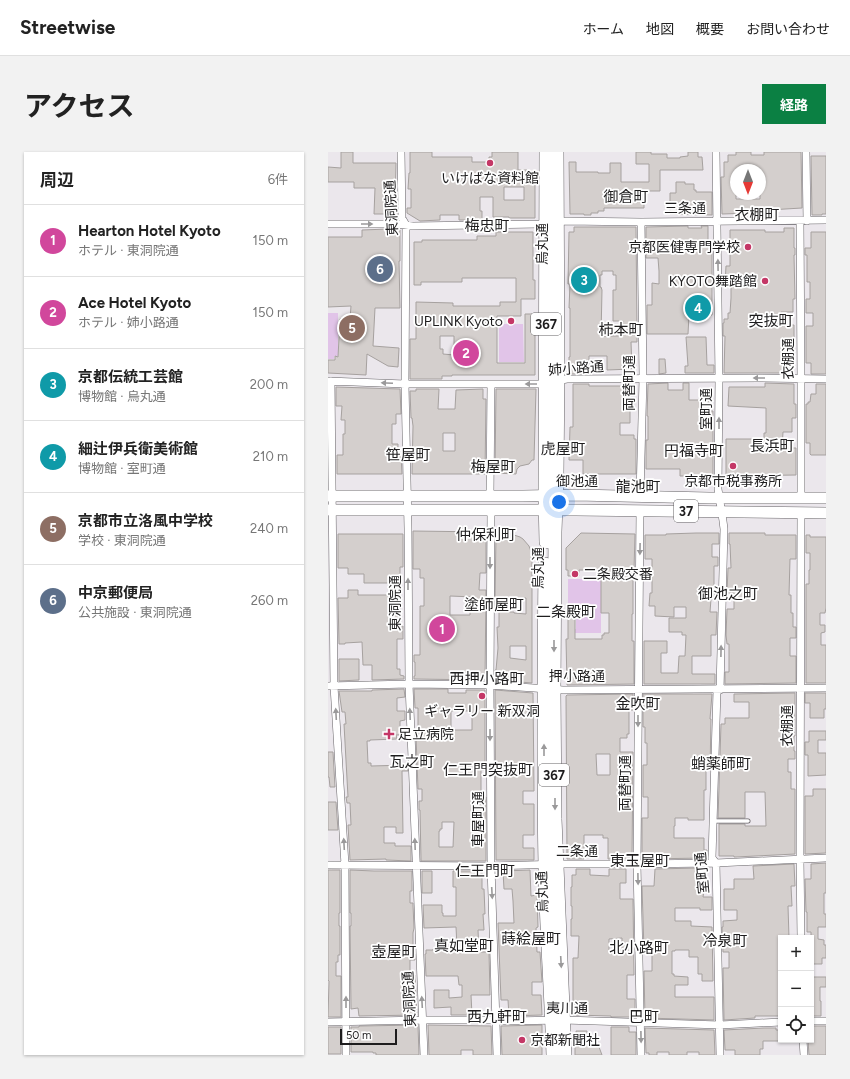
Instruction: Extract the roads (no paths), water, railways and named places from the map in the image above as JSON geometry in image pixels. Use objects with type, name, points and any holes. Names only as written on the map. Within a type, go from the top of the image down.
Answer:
[{"type":"highway","name":"烏丸通","points":[[546,152],[552,223]]},
{"type":"highway","name":"烏丸通","points":[[557,152],[552,223],[550,510],[546,532],[549,690],[555,819],[551,864],[558,1020],[565,1055]]},
{"type":"highway","name":"烏丸通","points":[[553,1055],[558,1020]]},
{"type":"main road","name":"御池通","points":[[329,493],[407,496],[826,498]]},
{"type":"main road","name":"御池通","points":[[329,513],[408,510],[640,510],[826,513]]},
{"type":"street","name":"東洞院通","points":[[401,152],[402,218],[406,225],[405,384],[408,510],[409,684],[424,1055]]},
{"type":"street","name":"室町通","points":[[716,152],[719,378],[718,484],[724,529],[712,858],[716,863],[720,1055]]},
{"type":"street","name":"衣棚通","points":[[801,498],[803,220],[806,152]]},
{"type":"street","name":"三条通","points":[[328,224],[396,224],[413,226],[539,224],[566,221],[641,222],[826,220]]},
{"type":"street","name":"両替町通","points":[[640,496],[643,378],[641,222]]},
{"type":"street","name":"姉小路通","points":[[330,381],[405,384],[539,384],[567,379],[826,379]]},
{"type":"street","points":[[330,381],[329,513],[331,686],[345,865],[346,1055]]},
{"type":"street","points":[[490,496],[491,384]]},
{"type":"street","name":"車屋町通","points":[[491,510],[491,866],[498,1055]]},
{"type":"street","name":"両替町通","points":[[640,510],[637,864],[641,1055]]},
{"type":"street","name":"衣棚通","points":[[801,513],[801,935]]},
{"type":"street","name":"押小路通","points":[[331,686],[409,684],[490,685],[549,690],[719,690],[826,688]]},
{"type":"street","name":"二条通","points":[[328,865],[491,866],[716,863],[826,858]]},
{"type":"street","name":"夷川通","points":[[328,1022],[558,1020],[720,1025],[778,1022]]},
{"type":"street","points":[[814,1021],[826,1021]]},
{"type":"street","points":[[803,1043],[804,1055]]},
{"type":"lane","points":[[713,821],[748,821]]},
{"type":"place","name":"いけばな資料館","points":[[490,163]]},
{"type":"place","name":"京都医健専門学校","points":[[748,247]]},
{"type":"place","name":"中京郵便局","points":[[380,269]]},
{"type":"place","name":"京都伝統工芸館","points":[[584,280]]},
{"type":"place","name":"KYOTO舞踏館","points":[[765,281]]},
{"type":"place","name":"細辻伊兵衛美術館","points":[[698,308]]},
{"type":"place","name":"UPLINK Kyoto","points":[[511,321]]},
{"type":"place","name":"京都市立洛風中学校","points":[[352,328]]},
{"type":"place","name":"Ace Hotel Kyoto","points":[[466,353]]},
{"type":"place","name":"京都市税事務所","points":[[733,466]]},
{"type":"place","name":"二条殿交番","points":[[575,574]]},
{"type":"place","name":"Hearton Hotel Kyoto","points":[[442,629]]},
{"type":"place","name":"ギャラリー 新双洞","points":[[482,696]]},
{"type":"place","name":"足立病院","points":[[389,734]]},
{"type":"place","name":"京都新聞社","points":[[522,1040]]},
{"type":"district","name":"御倉町","points":[[626,197]]},
{"type":"district","name":"衣棚町","points":[[757,215]]},
{"type":"district","name":"梅忠町","points":[[487,226]]},
{"type":"district","name":"突抜町","points":[[771,321]]},
{"type":"district","name":"柿本町","points":[[621,330]]},
{"type":"district","name":"長浜町","points":[[772,446]]},
{"type":"district","name":"虎屋町","points":[[563,449]]},
{"type":"district","name":"円福寺町","points":[[694,451]]},
{"type":"district","name":"笹屋町","points":[[408,455]]},
{"type":"district","name":"梅屋町","points":[[493,467]]},
{"type":"district","name":"龍池町","points":[[638,487]]},
{"type":"district","name":"仲保利町","points":[[486,535]]},
{"type":"district","name":"御池之町","points":[[728,594]]},
{"type":"district","name":"塗師屋町","points":[[494,605]]},
{"type":"district","name":"二条殿町","points":[[566,612]]},
{"type":"district","name":"西押小路町","points":[[487,679]]},
{"type":"district","name":"金吹町","points":[[638,704]]},
{"type":"district","name":"瓦之町","points":[[412,762]]},
{"type":"district","name":"蛸薬師町","points":[[721,764]]},
{"type":"district","name":"仁王門突抜町","points":[[488,770]]},
{"type":"district","name":"東玉屋町","points":[[640,861]]},
{"type":"district","name":"仁王門町","points":[[485,871]]},
{"type":"district","name":"蒔絵屋町","points":[[531,939]]},
{"type":"district","name":"冷泉町","points":[[725,941]]},
{"type":"district","name":"真如堂町","points":[[464,946]]},
{"type":"district","name":"北小路町","points":[[639,948]]},
{"type":"district","name":"壺屋町","points":[[394,952]]},
{"type":"district","name":"西九軒町","points":[[497,1017]]},
{"type":"district","name":"巴町","points":[[644,1017]]}]
